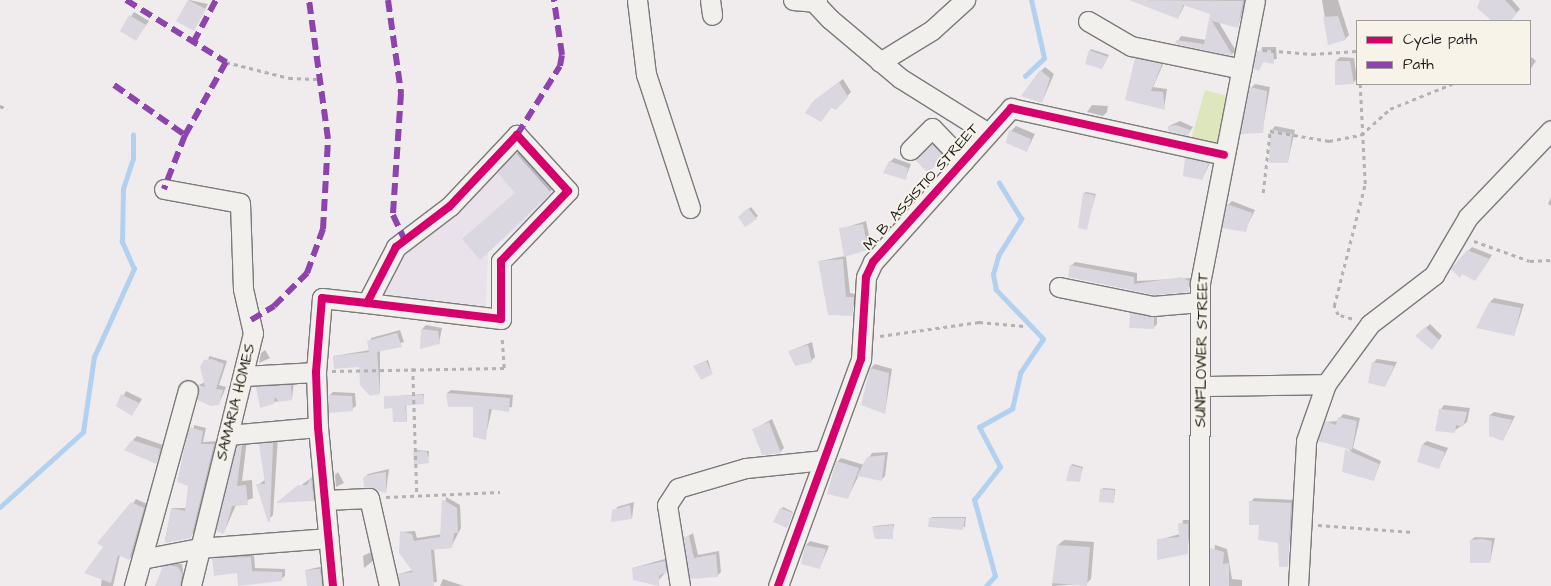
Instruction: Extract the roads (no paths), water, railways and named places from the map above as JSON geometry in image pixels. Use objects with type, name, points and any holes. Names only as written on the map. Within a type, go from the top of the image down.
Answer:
[{"type":"street","points":[[637,0],[646,74],[690,208]]},
{"type":"street","points":[[793,0],[816,1],[880,62],[988,133]]},
{"type":"street","points":[[880,62],[932,30],[965,0]]},
{"type":"street","name":"SUNFLOWER STREET","points":[[1200,586],[1200,302],[1224,155],[1255,0]]},
{"type":"street","points":[[1088,21],[1131,46],[1242,70]]},
{"type":"street","name":"M. B. ASSISTIO STREET","points":[[778,586],[861,359],[866,277],[872,262],[988,133],[1017,106],[1118,134],[1224,155]]},
{"type":"street","points":[[910,150],[932,128],[964,161]]},
{"type":"street","points":[[1298,586],[1306,441],[1326,384],[1370,324],[1434,275],[1459,234],[1490,191],[1551,130]]},
{"type":"street","points":[[333,586],[318,427],[316,372],[322,298],[501,319],[501,261],[568,191],[518,135],[450,206],[396,247],[367,303]]},
{"type":"street","name":"SAMARIA HOMES","points":[[164,189],[240,203],[243,289],[253,333],[191,586]]},
{"type":"street","points":[[1059,286],[1153,306],[1200,302]]},
{"type":"street","points":[[244,376],[316,372]]},
{"type":"street","points":[[1201,386],[1326,384]]},
{"type":"street","points":[[134,586],[188,390]]},
{"type":"street","points":[[228,435],[318,427]]},
{"type":"street","points":[[680,586],[667,505],[678,488],[746,468],[824,460]]},
{"type":"street","points":[[325,500],[369,498],[389,586]]},
{"type":"street","points":[[142,560],[199,548],[329,538]]},
{"type":"waterway","points":[[1025,76],[1044,58],[1031,0]]},
{"type":"waterway","points":[[0,507],[83,432],[94,357],[134,269],[122,242],[123,189],[133,159],[133,135]]},
{"type":"waterway","points":[[986,586],[995,576],[974,500],[1000,467],[979,427],[1012,409],[1020,373],[1043,339],[996,290],[993,274],[998,256],[1021,219],[999,183]]}]
